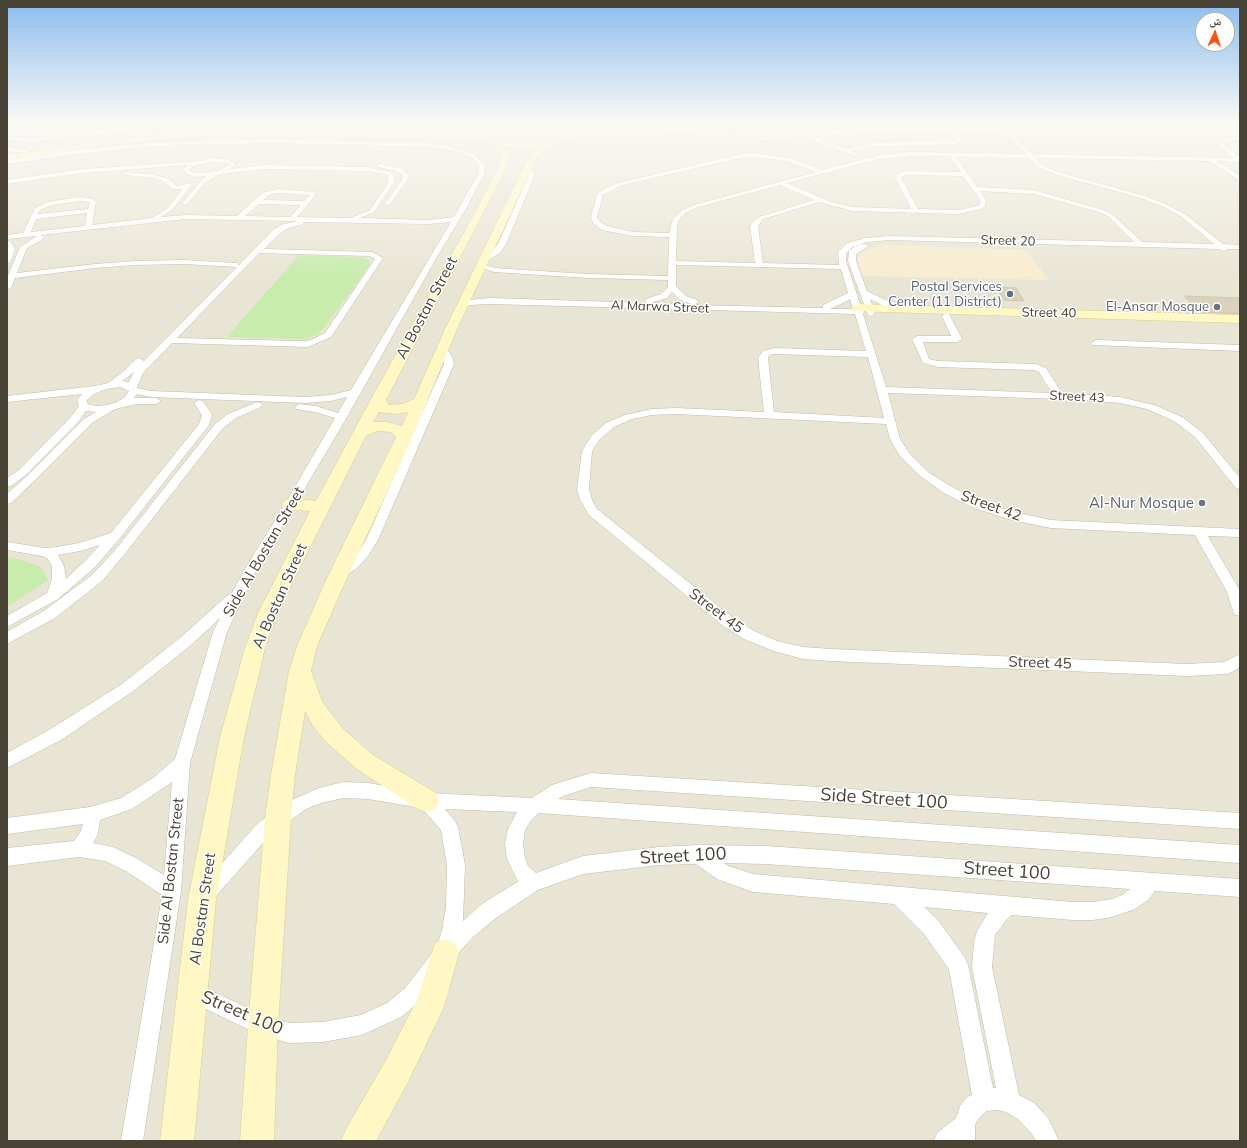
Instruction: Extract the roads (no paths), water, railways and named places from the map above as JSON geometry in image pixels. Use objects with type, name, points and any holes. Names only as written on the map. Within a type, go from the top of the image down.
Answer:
[{"type":"street","points":[[7,182],[44,177]]},
{"type":"street","points":[[7,187],[70,177]]},
{"type":"street","points":[[153,177],[158,177],[176,188],[186,187]]},
{"type":"street","points":[[166,212],[191,181],[189,177]]},
{"type":"street","points":[[180,210],[204,181],[212,177]]},
{"type":"street","points":[[346,220],[360,217],[370,212],[391,183],[391,177]]},
{"type":"street","points":[[382,213],[406,177]]},
{"type":"street","name":"Side Al Bostan Street","points":[[132,1141],[172,891],[182,763],[220,632],[238,594],[454,225],[473,207],[480,177]]},
{"type":"street","name":"Al Bostan Street","points":[[177,1141],[202,900],[232,737],[255,648],[268,613],[284,579],[378,399],[473,207],[496,177]]},
{"type":"street","name":"Al Bostan Street","points":[[257,1141],[263,1026],[278,818],[283,775],[300,671],[307,646],[482,262],[523,177]]},
{"type":"street","points":[[651,177],[620,184],[600,194],[594,217],[597,223],[605,228],[633,234],[673,235]]},
{"type":"street","points":[[649,301],[664,296],[672,282],[673,235],[676,220],[683,212],[696,206],[805,177]]},
{"type":"street","points":[[897,177],[916,211]]},
{"type":"street","points":[[780,183],[829,204],[853,209],[958,212],[979,208],[984,205],[983,200],[967,177]]},
{"type":"street","points":[[1070,177],[1143,197],[1166,206],[1184,216],[1220,249]]},
{"type":"street","points":[[975,189],[1020,190],[1034,192],[1101,211],[1110,215],[1138,246]]},
{"type":"street","points":[[238,218],[265,194],[273,191],[312,193],[313,195],[292,219]]},
{"type":"street","points":[[26,235],[37,209],[44,205],[80,199],[91,200],[93,202],[88,227]]},
{"type":"street","points":[[759,265],[754,226],[756,222],[761,218],[820,200]]},
{"type":"street","points":[[255,202],[306,204]]},
{"type":"street","points":[[33,217],[92,210]]},
{"type":"street","points":[[151,220],[166,212],[180,210]]},
{"type":"street","points":[[180,210],[186,217]]},
{"type":"street","points":[[370,212],[382,213],[392,221]]},
{"type":"street","points":[[8,244],[40,237],[151,220],[186,217],[424,223],[439,226],[454,225]]},
{"type":"street","points":[[120,404],[129,399],[133,389],[133,373],[227,278],[258,252],[278,231],[287,226],[319,221],[346,220],[454,225]]},
{"type":"street","points":[[7,237],[88,227],[185,221],[302,223]]},
{"type":"street","points":[[261,222],[266,226],[268,231]]},
{"type":"street","points":[[111,385],[133,373],[170,340],[227,278],[235,265],[268,231],[278,231]]},
{"type":"street","points":[[7,288],[25,246],[40,237]]},
{"type":"street","name":"Street 20","points":[[864,310],[853,293],[844,268],[842,252],[850,245],[866,240],[948,239],[1240,251]]},
{"type":"street","name":"Street 20","points":[[864,310],[864,293],[852,261],[852,253],[860,247],[873,243],[891,242],[1138,246]]},
{"type":"street","points":[[8,244],[25,246]]},
{"type":"street","points":[[7,261],[8,244]]},
{"type":"street","name":"Street 20","points":[[1220,249],[1240,247]]},
{"type":"street","points":[[170,340],[298,344],[308,344],[316,341],[328,335],[379,260],[377,256],[372,254],[258,252]]},
{"type":"street","points":[[12,276],[88,266],[135,263],[184,262],[235,265]]},
{"type":"street","points":[[482,262],[494,270],[672,282]]},
{"type":"street","points":[[672,263],[844,268]]},
{"type":"street","points":[[672,282],[682,298],[694,302]]},
{"type":"street","points":[[826,307],[853,293]]},
{"type":"street","points":[[864,293],[885,303],[912,309]]},
{"type":"street","name":"Al Marwa Street","points":[[465,299],[481,295],[826,307],[864,310]]},
{"type":"street","name":"Al Marwa Street","points":[[465,299],[469,303],[490,301],[864,310]]},
{"type":"street","name":"Street 40","points":[[864,310],[912,309],[1240,319]]},
{"type":"street","name":"Street 40","points":[[864,310],[946,316],[1240,324]]},
{"type":"street","name":"Street 42","points":[[864,310],[872,354],[894,439],[906,456],[924,474],[948,490],[978,505],[1012,516],[1050,524],[1240,532]]},
{"type":"street","points":[[946,316],[958,338],[917,339],[926,361],[938,364],[1036,367],[1043,370],[1059,396]]},
{"type":"street","points":[[1096,343],[1240,348]]},
{"type":"street","points":[[341,572],[351,566],[364,553],[372,540],[449,364],[448,359],[442,349]]},
{"type":"street","points":[[769,415],[763,358],[766,353],[775,351],[872,354]]},
{"type":"street","points":[[7,399],[98,388],[111,385],[127,385],[148,397],[199,403],[257,405],[317,404],[356,392]]},
{"type":"street","points":[[7,483],[23,472],[74,420],[83,405],[82,400],[85,396],[98,388]]},
{"type":"street","name":"Street 43","points":[[882,390],[1059,396],[1120,400],[1150,407],[1178,419],[1199,435],[1240,485]]},
{"type":"street","points":[[7,500],[31,478],[88,420],[109,408],[148,397],[317,404],[342,417]]},
{"type":"street","points":[[7,404],[57,398],[76,401],[83,405],[97,409],[109,408]]},
{"type":"street","points":[[378,399],[380,405],[385,409],[396,410],[408,407],[418,402]]},
{"type":"street","points":[[7,622],[53,596],[90,564],[116,535],[204,425],[207,415],[199,403]]},
{"type":"street","points":[[9,635],[50,614],[92,582],[120,552],[219,426],[232,416],[257,405]]},
{"type":"street","name":"Street 45","points":[[890,420],[676,411],[652,412],[629,417],[610,425],[596,437],[587,451],[583,488],[586,500],[594,512],[727,621],[749,635],[774,646],[788,650],[802,653],[831,655],[1187,670],[1227,668],[1240,660]]},
{"type":"street","points":[[204,425],[216,422],[219,426]]},
{"type":"street","points":[[360,433],[366,429],[388,427],[396,429],[404,436]]},
{"type":"street","points":[[141,504],[156,505]]},
{"type":"street","points":[[291,504],[322,507]]},
{"type":"street","points":[[1199,531],[1234,592],[1240,611]]},
{"type":"street","points":[[7,546],[45,552],[80,547],[116,535]]},
{"type":"street","points":[[45,552],[55,560],[60,572],[57,587],[53,596]]},
{"type":"street","points":[[7,761],[55,735],[127,688],[186,640],[238,594]]},
{"type":"street","points":[[300,671],[312,704],[334,735],[365,762],[427,801],[449,827],[456,865],[455,907],[452,930],[429,1007],[397,1071],[358,1141]]},
{"type":"street","points":[[7,826],[90,815],[126,804],[159,783],[182,763]]},
{"type":"street","name":"Side Street 100","points":[[533,883],[522,872],[516,859],[514,844],[517,829],[524,816],[535,805],[558,790],[591,780],[1240,821]]},
{"type":"street","name":"Street 100","points":[[202,900],[221,876],[264,829],[278,818],[300,804],[318,796],[343,790],[368,791],[427,801],[535,805],[1240,854]]},
{"type":"street","points":[[79,849],[90,834],[92,820],[90,815]]},
{"type":"street","points":[[7,857],[79,849],[107,853],[132,865],[172,891]]},
{"type":"street","points":[[698,854],[723,873],[753,883],[1073,911],[1093,911],[1112,908],[1128,902],[1141,893],[1152,881]]},
{"type":"street","name":"Street 100","points":[[192,992],[263,1026],[289,1033],[323,1032],[362,1025],[394,1010],[412,995],[466,930],[489,911],[533,883],[584,865],[660,856],[698,854],[766,855],[1152,881],[1237,889]]},
{"type":"street","points":[[898,896],[931,927],[958,965],[984,1100]]},
{"type":"street","points":[[1008,906],[1000,912],[988,931],[984,942],[982,967],[1010,1102]]},
{"type":"street","points":[[945,1141],[964,1133],[968,1114],[975,1105],[984,1100],[997,1099],[1010,1102],[1026,1111],[1040,1126],[1048,1141]]},
{"type":"place","name":"Postal Services Center (11 District)","points":[[1010,294]]},
{"type":"place","name":"El-Ansar Mosque","points":[[1217,307]]},
{"type":"place","name":"Al-Nur Mosque","points":[[1202,503]]}]
